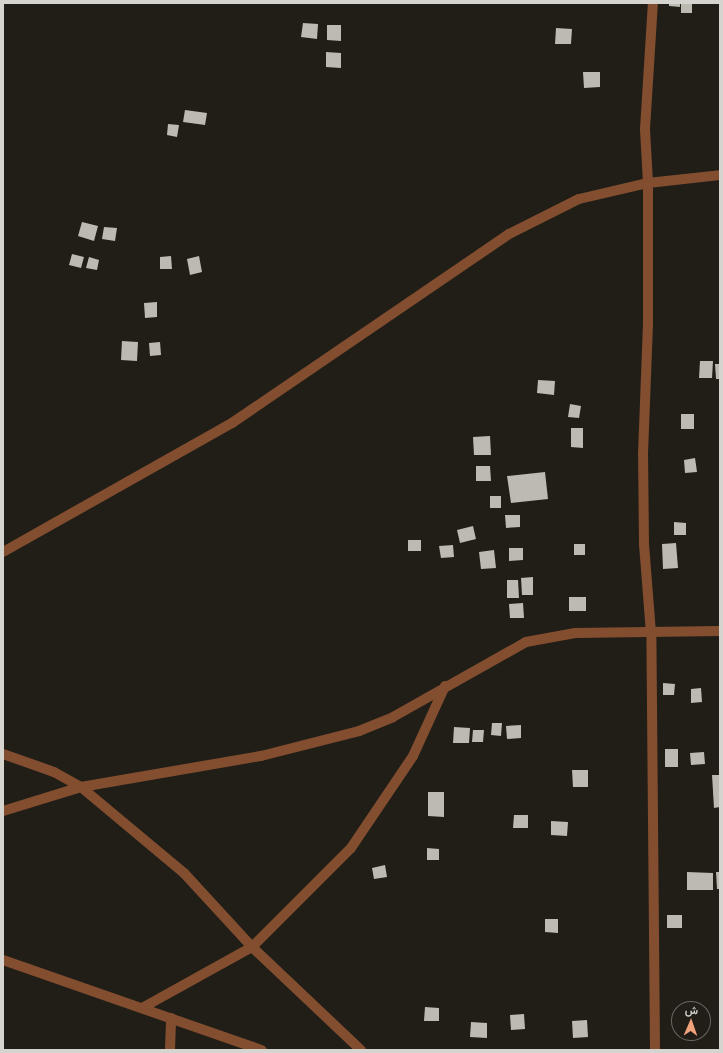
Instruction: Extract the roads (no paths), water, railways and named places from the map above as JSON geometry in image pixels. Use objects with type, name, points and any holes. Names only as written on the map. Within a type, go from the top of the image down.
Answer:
[{"type":"street","points":[[653,3],[645,129],[648,182],[648,326],[643,454],[644,545],[651,633],[655,1050]]},
{"type":"street","points":[[3,552],[232,423],[509,234],[578,199],[648,182],[720,175]]},
{"type":"street","points":[[3,811],[81,787],[261,756],[359,731],[393,717],[445,686],[526,642],[575,633],[720,631]]},
{"type":"street","points":[[142,1008],[252,947],[351,848],[413,756],[445,686]]},
{"type":"street","points":[[3,754],[54,772],[81,787],[184,873],[252,947],[361,1050]]},
{"type":"street","points":[[3,960],[262,1050]]},
{"type":"street","points":[[170,1050],[171,1018]]}]
